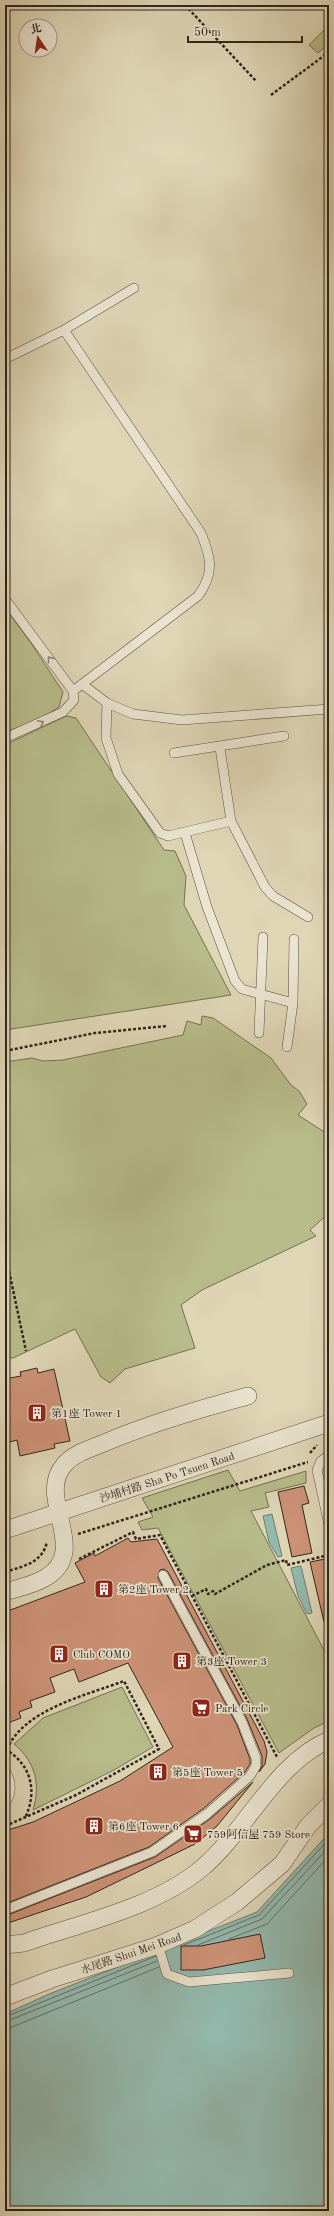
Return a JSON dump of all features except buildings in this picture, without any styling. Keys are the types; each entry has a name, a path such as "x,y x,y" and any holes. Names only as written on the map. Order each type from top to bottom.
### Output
{"street":[{"path":"5,1592 46,1578 56,1569 63,1557 64,1538 51,1515 56,1479 64,1465 76,1455 139,1429 189,1412 248,1396"},
{"name":"沙埔村路 Sha Po Tsuen Road","path":"5,1530 329,1423"},
{"path":"5,1945 24,1943 139,1904 181,1883 218,1854 296,1762 329,1740"},
{"name":"水尾路 Shui Mei Road","path":"5,1997 52,1979 158,1945 195,1930 237,1902 282,1864 308,1826 329,1805"}],"lane":[{"path":"5,359 64,330 134,288"},
{"path":"64,330 201,533 210,556 207,584 198,596 73,691"},
{"path":"5,599 73,691 74,700 63,712 5,738"},
{"path":"82,684 107,703 133,714 182,720 329,709"},
{"path":"107,703 106,738 118,774 160,833 168,836 231,821"},
{"path":"174,753 220,748 284,736"},
{"path":"220,748 231,821 264,887 273,896 308,917"},
{"path":"185,833 207,907 235,981 242,989 292,1003"},
{"path":"259,1033 259,993 263,937"},
{"path":"287,1047 292,1003 294,939"},
{"path":"329,1455 321,1462 318,1470 329,1526"},
{"path":"5,1910 152,1852 207,1814 250,1776 256,1766 256,1758 242,1722 163,1575"},
{"path":"5,1772 10,1782 10,1791 5,1804"},
{"path":"158,1945 167,1974 189,1982 289,1973"}],"path":[{"path":"184,5 256,81"},
{"path":"271,95 329,52"},
{"path":"5,1051 95,1033 167,1026"},
{"path":"5,1252 26,1351"},
{"path":"47,1543 307,1462 312,1450 323,1441"},
{"path":"5,1572 36,1561 41,1556 47,1543 51,1515"},
{"path":"77,1559 133,1532 136,1539 160,1534 279,1761"},
{"path":"192,1596 206,1589 208,1594 213,1591 215,1594 267,1565 286,1560 287,1565 329,1555"},
{"path":"5,1826 24,1819 76,1795 159,1748 124,1681 40,1714 11,1740 6,1749 20,1760 30,1778 32,1799 24,1819"}],"green space":[{"path":"329,25 329,43 318,53 309,45"},
{"path":"5,608 31,643 63,692 59,707 37,721 5,732"},
{"path":"66,716 76,718 164,850 175,851 186,876 184,905 231,995 5,1030 5,745"},
{"path":"202,1016 213,1018 271,1058 291,1085 299,1091 307,1104 298,1115 329,1135 329,1213 310,1230 316,1236 202,1290 181,1305 195,1348 125,1369 110,1383 101,1377 75,1329 13,1358 5,1358 5,1062 32,1058 43,1061 63,1060 183,1035 187,1021 201,1025"},
{"path":"228,1470 240,1491 306,1471 306,1483 265,1493 269,1507 251,1511 325,1652 329,1651 329,1721 314,1728 279,1753 158,1528 142,1530 138,1522 153,1517 142,1498"},
{"path":"122,1687 153,1747 114,1770 33,1810 36,1791 34,1774 27,1758 14,1744 43,1718"}],"water":[{"path":"272,1514 282,1556 278,1557 269,1542 263,1516"},
{"path":"301,1566 312,1613 307,1614 298,1596 291,1568"},
{"path":"329,1833 329,2211 5,2211 5,2014 49,1994 257,1912"}],"place":[{"name":"第1座 Tower 1","path":"37,1413"},
{"name":"第2座 Tower 2","path":"104,1589"},
{"name":"Club COMO","path":"59,1654"},
{"name":"第3座 Tower 3","path":"182,1661"},
{"name":"Park Circle","path":"201,1708"},
{"name":"第5座 Tower 5","path":"158,1772"},
{"name":"第6座 Tower 6","path":"94,1826"},
{"name":"759阿信屋 759 Store","path":"193,1834"}]}
